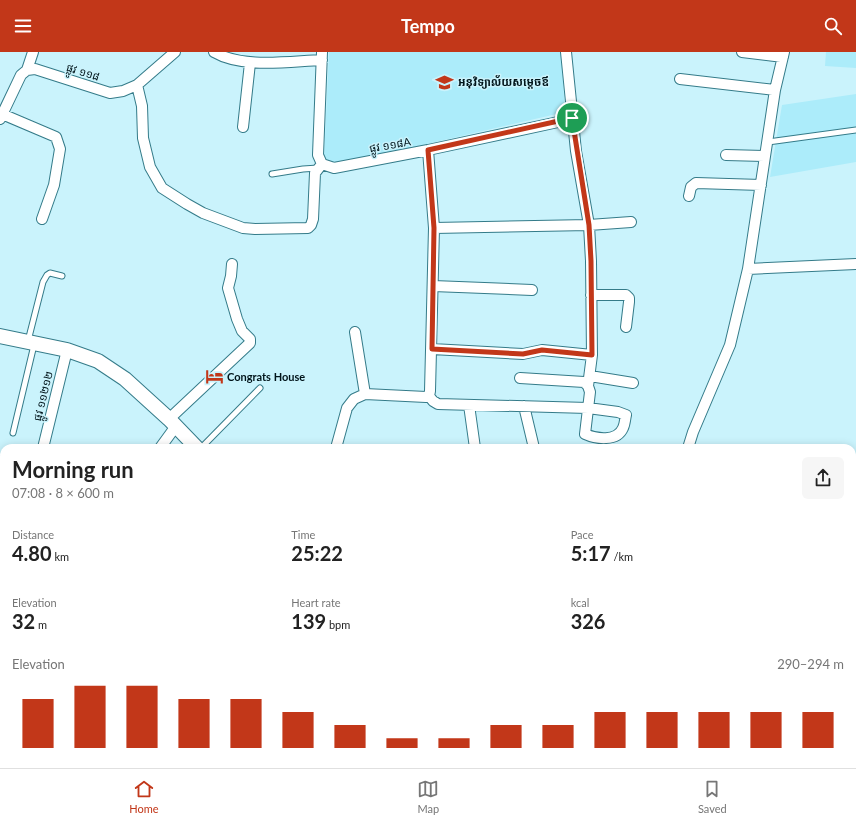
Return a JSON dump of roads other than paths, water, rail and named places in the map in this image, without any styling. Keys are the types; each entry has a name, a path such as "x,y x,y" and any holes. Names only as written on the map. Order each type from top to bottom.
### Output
{"main road":[{"path":"0,336 67,350 98,361 125,379 173,423 193,444"}],"street":[{"path":"33,52 27,70 21,75 1,116 56,137 59,143 60,149 54,185 42,218"},
{"name":"ផ្លូវ ១១៨","path":"27,70 35,70 110,93 123,92 137,85 174,52"},
{"path":"137,85 142,106 143,138 150,167 162,188 203,213 243,228 308,228 313,219 315,173 320,166 318,155 322,56 250,63 221,56 214,52"},
{"path":"428,150 434,228 432,349 429,396 438,404 588,408 592,355 592,295 589,225 572,118 566,52"},
{"path":"689,444 730,345 748,269 776,90 783,55 742,52"},
{"path":"243,127 250,63"},
{"path":"680,79 713,81 776,90"},
{"name":"ផ្លូវ ១១៨A","path":"320,166 334,168 428,150 572,118"},
{"path":"726,155 766,156"},
{"path":"689,196 691,187 696,183 761,184"},
{"path":"434,228 589,225 631,222"},
{"path":"162,444 173,423 250,344 250,339 242,330 237,319 228,288 232,264"},
{"path":"748,269 856,264"},
{"path":"433,286 532,290"},
{"path":"592,295 626,295 629,298 626,327"},
{"path":"355,332 365,394"},
{"path":"432,349 523,354 542,350 592,355"},
{"name":"ផ្លូវ ១១២១២","path":"44,444 67,350"},
{"path":"520,378 633,383"},
{"path":"337,444 347,408 354,399 365,394 429,396"},
{"path":"469,405 474,444"},
{"path":"524,406 533,444"}],"lane":[{"path":"768,142 856,130"},
{"path":"272,174 320,166"},
{"path":"13,433 43,282 46,275 50,273 62,276"},
{"path":"205,444 260,388"}],"place":[{"name":"អនុវិទ្យាល័យសម្តេចឪ","path":"445,82"},
{"name":"Congrats House","path":"214,377"}]}
